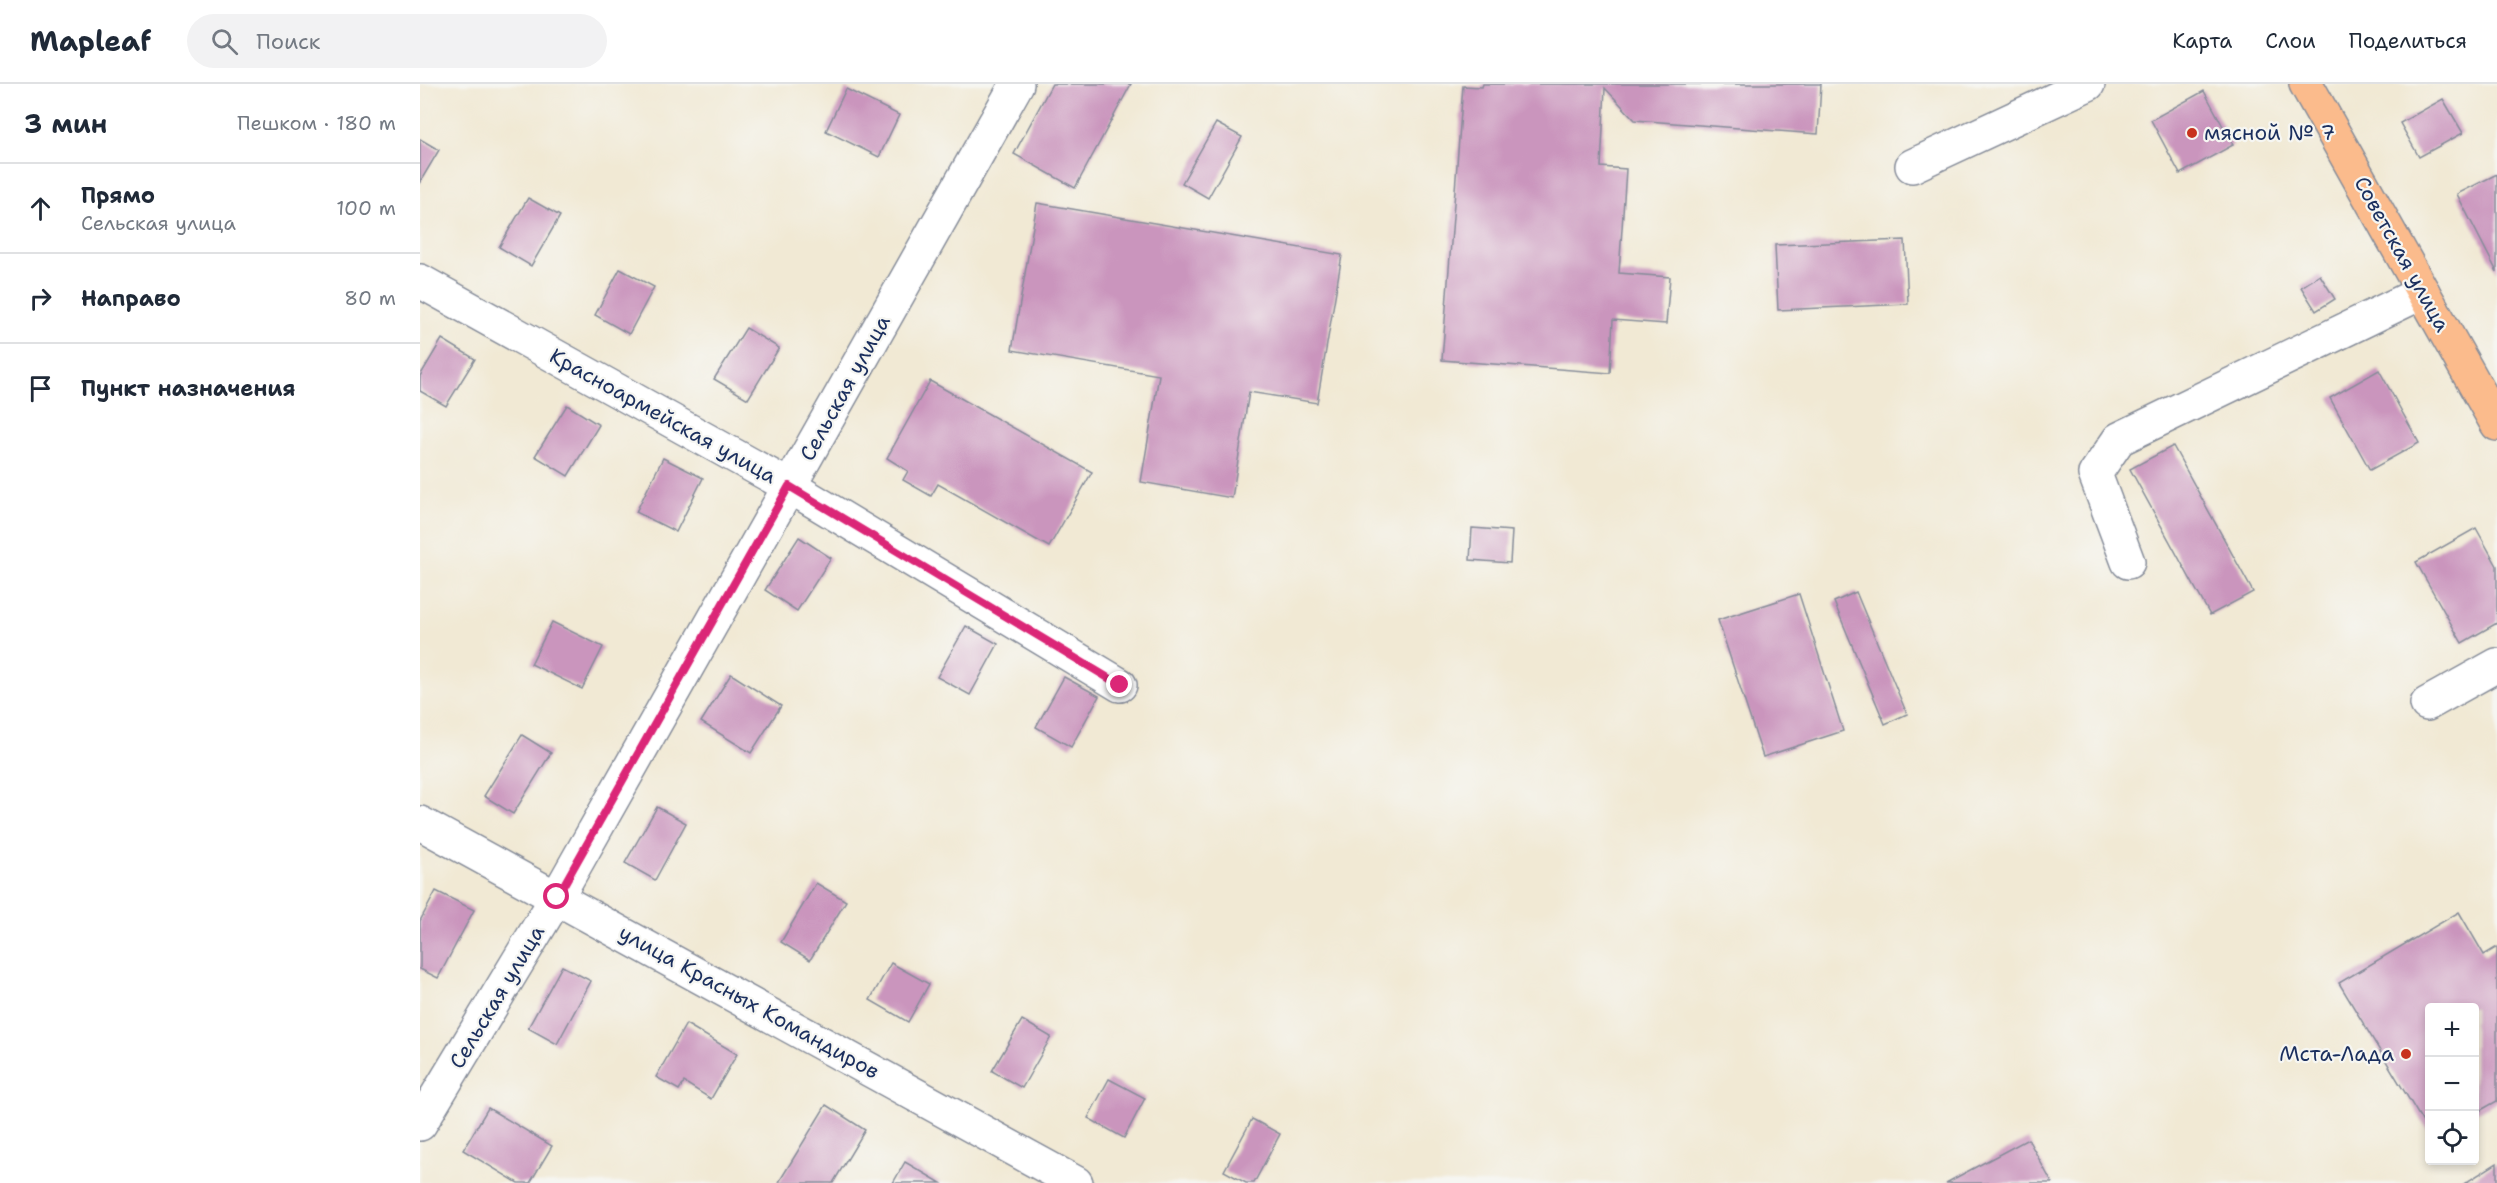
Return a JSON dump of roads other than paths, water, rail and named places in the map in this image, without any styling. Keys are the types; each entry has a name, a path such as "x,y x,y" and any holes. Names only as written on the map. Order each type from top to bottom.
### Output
{"main road":[{"name":"Советская улица","path":"2306,84 2497,424"}],"street":[{"name":"Сельская улица","path":"420,1124 557,897 1017,84"},
{"path":"1912,166 2088,84"},
{"name":"Красноармейская улица","path":"420,281 789,486 1120,685"},
{"path":"2128,562 2096,474 2120,439 2423,292"},
{"path":"2427,704 2497,665"},
{"name":"улица Красных Командиров","path":"420,823 1076,1183"}],"place":[{"name":"мясной № 7","path":"2192,133"},
{"name":"Мста-Лада","path":"2406,1054"}]}
